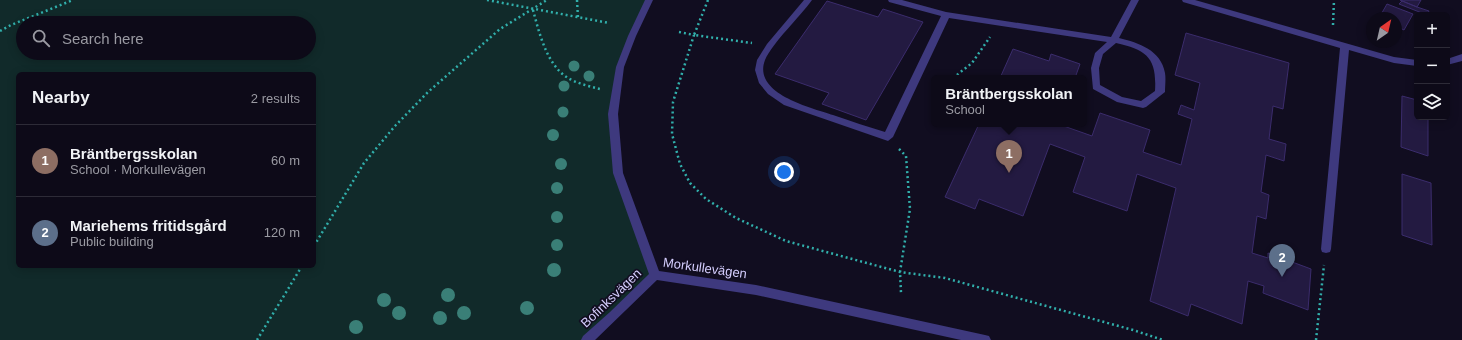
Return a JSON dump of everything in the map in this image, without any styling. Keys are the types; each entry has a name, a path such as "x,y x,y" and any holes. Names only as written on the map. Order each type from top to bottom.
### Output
{"street":[{"name":"Morkullevägen","path":"649,0 632,36 620,67 613,114 618,173 655,275 756,290 985,340"},
{"path":"808,0 770,46 761,60 759,70 762,81 772,92 787,103 888,137 946,15"},
{"path":"892,0 946,15 1114,40 1134,44 1151,54 1160,70 1160,92 1143,105 1120,100 1096,87 1095,68 1099,53 1114,40 1135,0"},
{"path":"1186,0 1394,60 1414,63"},
{"path":"1326,249 1344,46"},
{"path":"1450,62 1462,57"},
{"name":"Bofinksvägen","path":"587,340 614,316 655,275"}],"path":[{"path":"33,16 73,0"},
{"path":"487,0 533,10 609,23"},
{"path":"316,243 364,163 395,126 428,92 500,29 547,0"},
{"path":"577,0 578,18"},
{"path":"708,0 694,35 673,102 672,134 680,164 690,183 706,199 736,218 786,241 900,272 946,278 1133,330 1163,340"},
{"path":"533,10 541,36 561,73 588,87 616,93"},
{"path":"0,31 16,23"},
{"path":"957,75 972,63 998,23"},
{"path":"679,32 770,46"},
{"path":"888,137 906,156 910,209 900,272 901,293"},
{"path":"1316,340 1326,249"},
{"path":"257,340 301,268"}],"green space":[{"path":"0,0 649,0 621,67 613,114 618,173 655,275 587,340 0,340"}],"building":[{"path":"1400,0 1421,0 1417,7"},
{"path":"827,1 878,17 883,9 923,22 866,120 822,104 829,93 775,74"},
{"path":"1402,1 1429,11 1419,12 1399,4"},
{"path":"1387,4 1413,14 1404,30 1402,29 1402,12 1382,12"},
{"path":"1186,33 1289,63 1283,109 1273,106 1269,139 1286,144 1284,161 1266,155 1261,192 1269,195 1266,219 1257,216 1252,253 1268,258 1268,253 1311,269 1308,310 1263,293 1264,286 1248,281 1242,324 1191,304 1188,316 1150,301 1176,188 1137,174 1127,211 1073,192 1085,157 1050,144 1023,216 979,199 975,209 945,197 978,127 1066,127 1092,136 1100,113 1150,130 1143,152 1181,165 1192,119 1178,114 1181,105 1194,110 1200,83 1175,75"},
{"path":"1013,49 1049,61 1051,54 1080,64 1076,75 1001,75"},
{"path":"1402,96 1414,99 1414,120 1428,120 1428,156 1401,147"},
{"path":"1402,174 1431,183 1432,245 1402,235"}],"place":[{"name":"Bräntbergsskolan","path":"1009,173"},
{"name":"Mariehems fritidsgård","path":"1282,277"}]}
